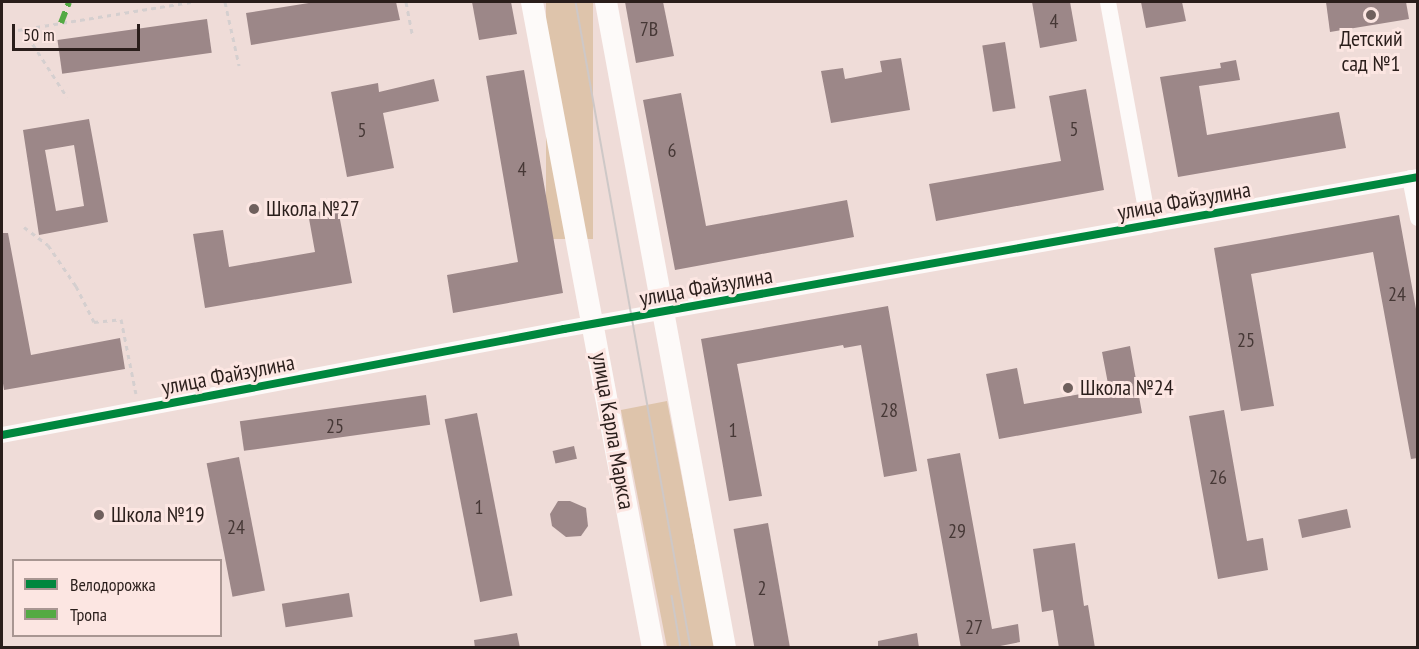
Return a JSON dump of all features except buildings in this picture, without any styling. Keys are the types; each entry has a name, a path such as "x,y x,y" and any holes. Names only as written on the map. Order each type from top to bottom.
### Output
{"main road":[{"name":"улица Карла Маркса","path":"532,2 653,648"},
{"path":"606,2 725,648"}],"street":[{"path":"1108,2 1149,225"},
{"name":"улица Файзулина","path":"2,435 594,325 1414,178"},
{"path":"1414,178 1418,218"}],"path":[{"path":"18,30 191,2"},
{"path":"225,2 239,65"},
{"path":"406,2 412,33"},
{"path":"23,29 67,97"},
{"path":"24,227 48,245 76,286 94,322 121,320 137,399"}],"shaded area":[{"path":"546,2 593,2 593,239 546,239"},
{"path":"667,401 715,646 667,648 621,410"}],"tram line":[{"path":"576,2 691,648"},
{"path":"672,596 681,648"}],"marked path":[{"path":"61,23 69,2"}],"cycle path":[{"path":"2,435 564,329 1418,177"}],"place":[{"name":"Детский сад №1","path":"1371,15"},
{"name":"Школа №27","path":"254,209"},
{"name":"Школа №24","path":"1068,388"},
{"name":"Школа №19","path":"99,515"}]}
